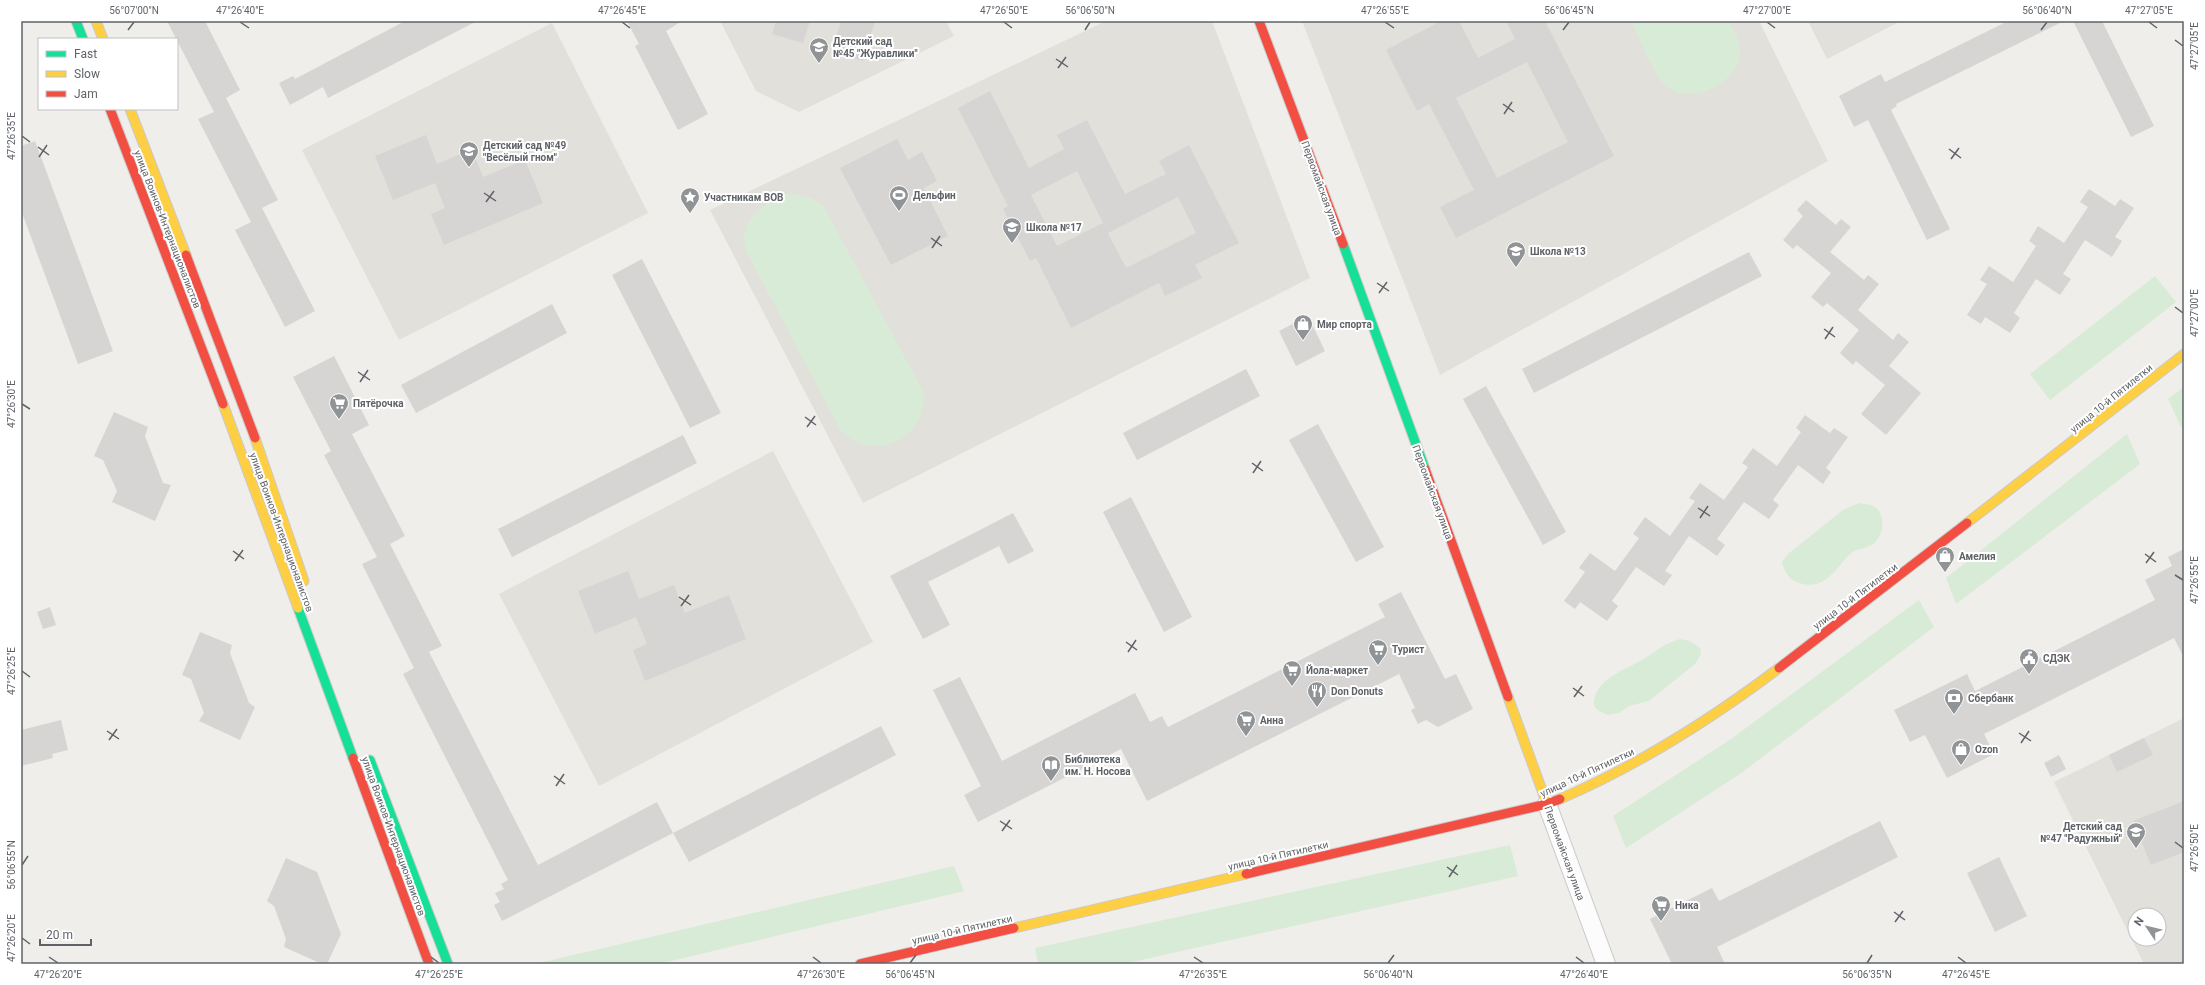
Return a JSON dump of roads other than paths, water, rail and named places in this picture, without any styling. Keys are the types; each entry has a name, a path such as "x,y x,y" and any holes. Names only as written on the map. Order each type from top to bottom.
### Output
{"main road":[{"path":"76,21 83,38"},
{"path":"96,21 103,38"},
{"name":"Первомайская улица","path":"1259,21 1340,235 1547,804"},
{"name":"улица Воинов-Интернационалистов","path":"110,110 205,356 429,964"},
{"name":"улица Воинов-Интернационалистов","path":"130,110 236,387 307,588"},
{"path":"205,356 221,350"},
{"name":"улица 10-й Пятилетки","path":"860,964 1547,804 1622,770 1685,733 1741,696 2024,481 2184,354"},
{"path":"219,394 236,387"},
{"name":"улица Воинов-Интернационалистов","path":"368,754 448,964"}],"street":[{"name":"Первомайская улица","path":"1547,804 1606,964"}],"place":[{"name":"Детский сад №45 \"Журавлики\"","path":"819,64"},
{"name":"Детский сад №49 \"Весёлый гном\"","path":"469,168"},
{"name":"Дельфин","path":"899,212"},
{"name":"Участникам ВОВ","path":"690,214"},
{"name":"Школа №17","path":"1012,244"},
{"name":"Школа №13","path":"1516,268"},
{"name":"Мир спорта","path":"1303,341"},
{"name":"Пятёрочка","path":"339,420"},
{"name":"Амелия","path":"1945,573"},
{"name":"Турист","path":"1378,666"},
{"name":"СДЭК","path":"2029,675"},
{"name":"Йола-маркет","path":"1292,687"},
{"name":"Don Donuts","path":"1317,708"},
{"name":"Сбербанк","path":"1954,715"},
{"name":"Анна","path":"1246,737"},
{"name":"Ozon","path":"1961,766"},
{"name":"Библиотека им. Н. Носова","path":"1051,782"},
{"name":"Детский сад №47 \"Радужный\"","path":"2136,849"},
{"name":"Ника","path":"1661,922"}]}
